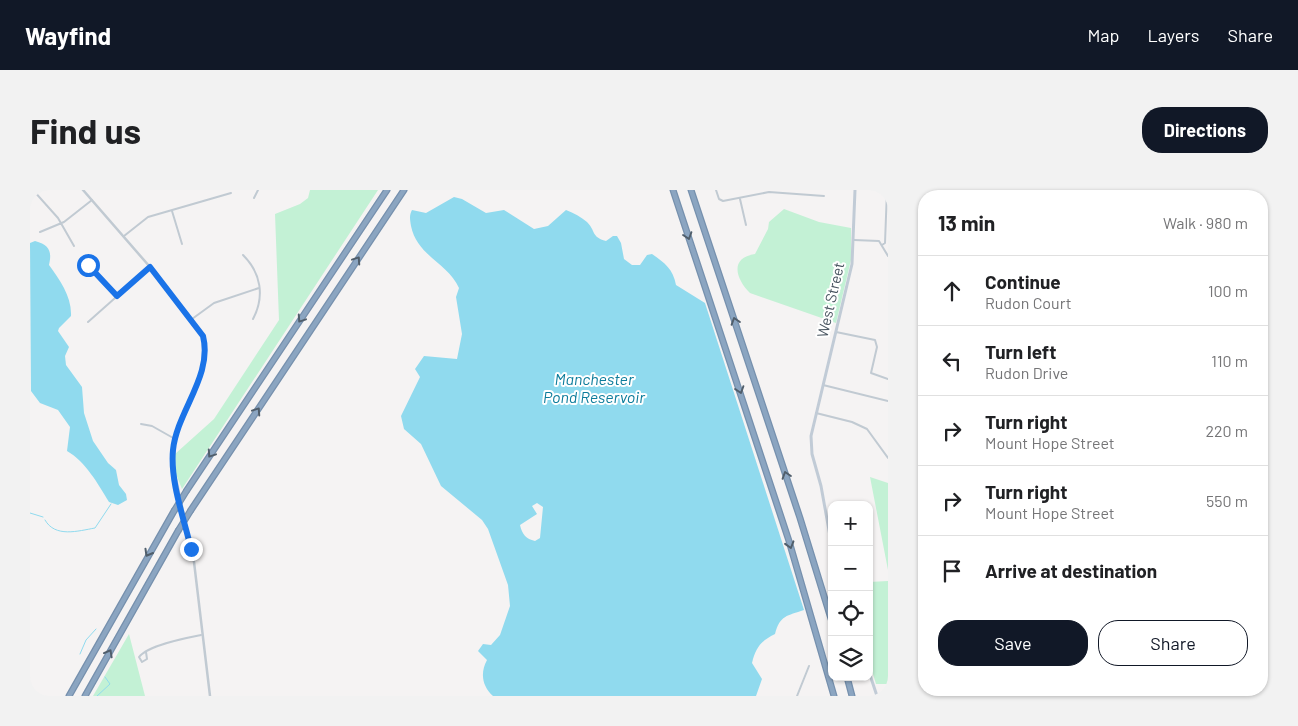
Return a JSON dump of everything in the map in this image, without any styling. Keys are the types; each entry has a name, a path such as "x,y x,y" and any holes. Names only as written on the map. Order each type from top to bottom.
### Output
{"highway":[{"path":"69,696 187,490 387,190"},
{"path":"85,696 178,531 404,190"},
{"path":"673,190 789,541 834,696"},
{"path":"691,190 803,527 828,609"},
{"path":"848,681 852,696"}],"main road":[{"name":"West Street","path":"832,546 821,486 811,446 816,414 852,264 855,190"},
{"path":"872,681 877,696"}],"street":[{"path":"33,190 62,223 74,246"},
{"path":"83,190 150,267 192,319 203,336 206,349 204,362 175,439 173,465 194,562 201,636 210,696"},
{"path":"254,198 258,190"},
{"path":"716,190 719,199 723,201 740,199 771,191 824,196"},
{"path":"807,190 807,195"},
{"path":"882,245 885,243 887,190"},
{"path":"124,236 148,217 231,193"},
{"path":"740,199 746,225"},
{"path":"40,232 62,223 92,200"},
{"path":"172,210 182,244"},
{"path":"853,240 879,241 888,256"},
{"path":"243,255 255,268 259,288 259,303 253,319"},
{"path":"88,265 117,296"},
{"path":"88,322 150,267"},
{"path":"192,319 214,303 259,288"},
{"path":"836,332 875,340 877,347 871,373 888,379"},
{"path":"823,385 888,401"},
{"path":"816,414 852,422 867,429 888,458"},
{"path":"141,424 152,426 175,439"},
{"path":"146,652 173,641 201,636"},
{"path":"797,696 810,666"}],"green space":[{"path":"310,190 378,190 182,489 176,474 175,454 214,419 279,320 275,214 300,204 308,198"},
{"path":"784,209 819,222 851,228 851,260 836,323 750,293 741,282 738,264 747,256 755,254 768,229 769,222"},
{"path":"870,477 888,483 888,570"},
{"path":"888,581 888,684 876,684 873,674 873,582"},
{"path":"129,634 145,696 93,696"}],"water":[{"name":"Manchester Pond Reservoir","path":"454,197 462,199 486,213 504,210 534,229 548,226 566,210 587,222 598,238 606,241 613,236 617,236 621,243 624,259 632,265 640,265 647,255 652,254 661,260 673,275 676,285 705,303 804,610 785,617 779,623 775,634 766,639 757,649 752,663 762,679 756,696 493,696 486,688 483,670 487,660 478,651 483,644 491,645 500,635 510,606 508,585 488,529 482,520 441,486 421,444 404,429 401,416 420,377 415,369 424,356 457,359 462,334 456,297 459,288 448,272 419,245 411,226 410,216 412,210 426,213","holes":["537,503 543,507 540,538 535,541 525,536 520,525 537,514 532,506"]},
{"path":"35,241 44,245 49,250 49,265 61,283 70,302 71,316 58,331 69,347 65,356 66,365 82,387 84,413 93,441 108,463 116,470 119,485 126,494 127,500 118,505 109,502 86,467 67,451 70,427 58,410 40,403 31,391 30,243"}],"waterway":[{"path":"45,520 49,526 67,532 95,528 111,504"},
{"path":"30,513 43,517"},
{"path":"80,654 86,640 96,629"},
{"path":"97,696 110,684 105,677"}],"route":[{"path":"88,265 117,296 150,267 194,321 203,336 206,349 204,362 178,426 173,451 175,480 191,549"}]}
